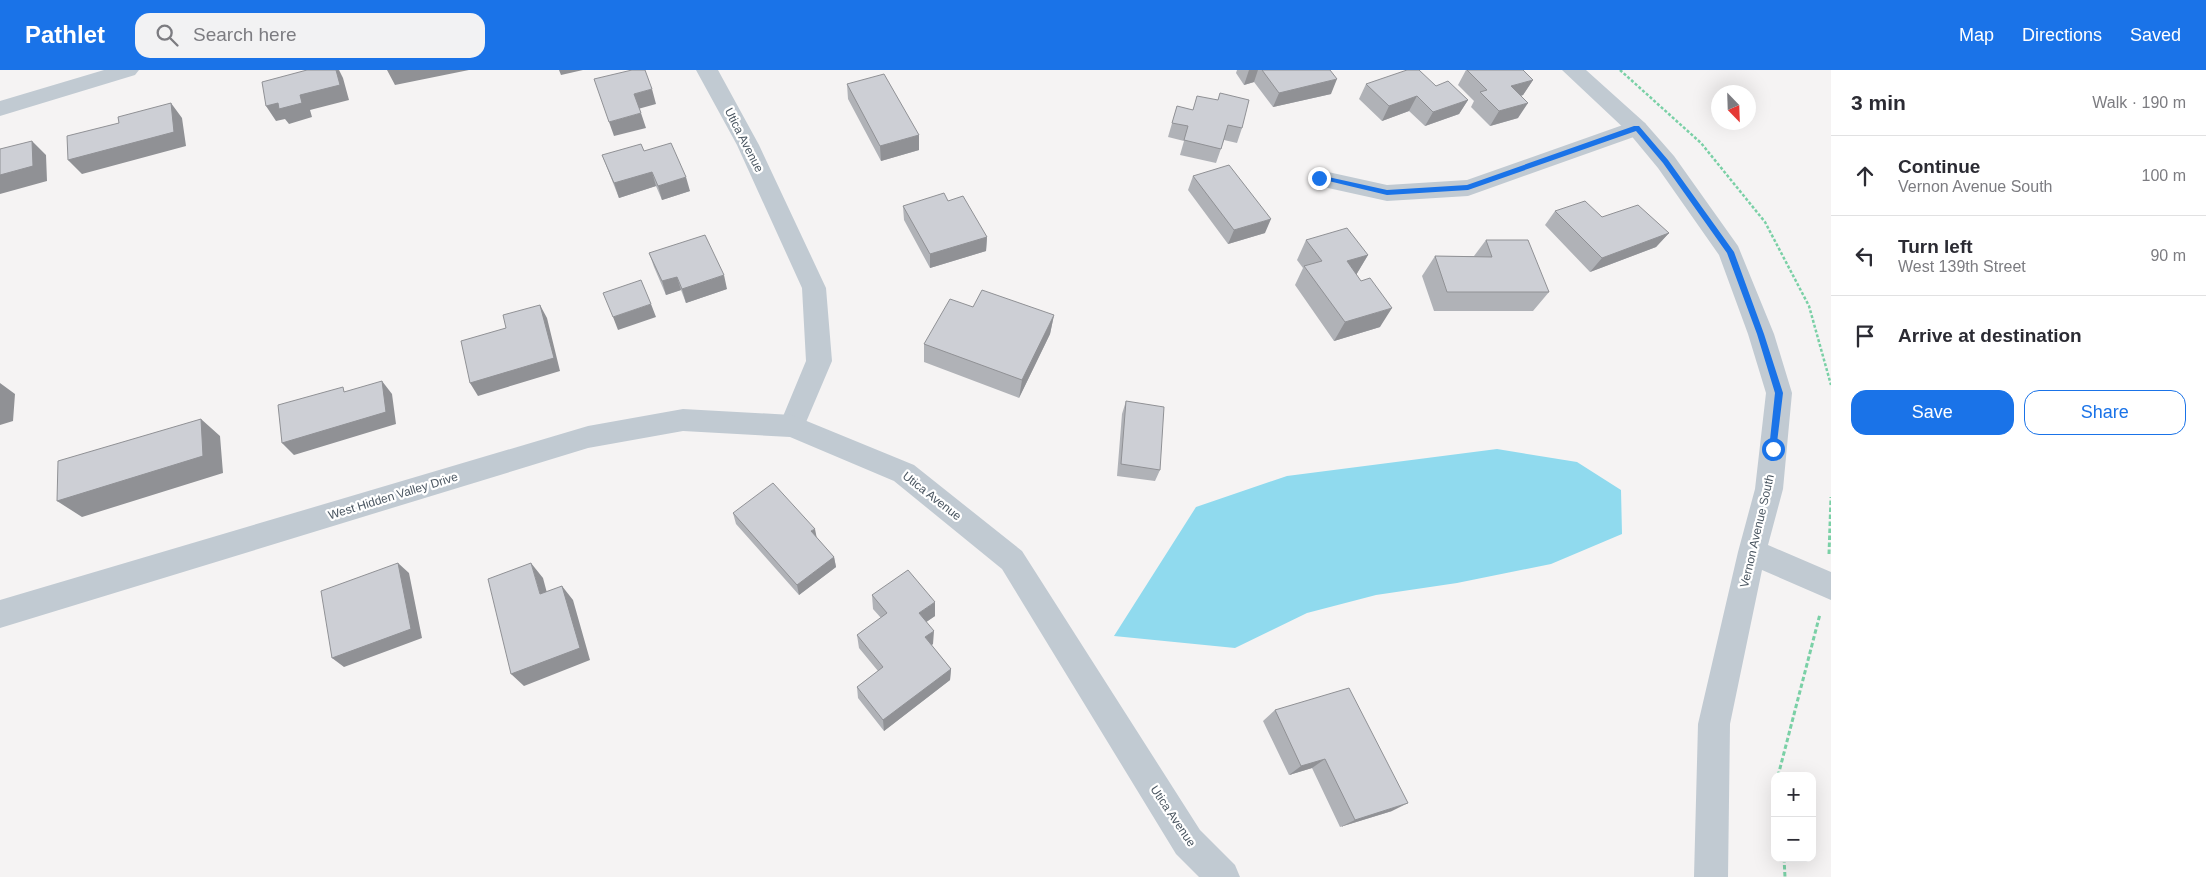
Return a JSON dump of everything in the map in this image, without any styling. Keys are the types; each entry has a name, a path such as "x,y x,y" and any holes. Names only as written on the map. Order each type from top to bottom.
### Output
{"street":[{"path":"0,109 128,70"},
{"name":"Utica Avenue","path":"707,70 748,145 814,288 819,361 792,426 904,473 1012,560 1188,842 1223,877"},
{"name":"Vernon Avenue South","path":"1573,70 1637,128 1666,162 1730,252 1761,334 1779,393 1769,489 1752,552 1714,724 1711,877"},
{"path":"1319,178 1387,193 1468,188 1637,128"},
{"name":"West Hidden Valley Drive","path":"0,614 588,437 682,420 792,426"},
{"path":"1752,552 1830,585"}],"path":[{"path":"1620,70 1701,143 1764,222 1809,306 1831,385"},
{"path":"1779,772 1830,585 1831,497"},
{"path":"1784,862 1785,877"}],"water":[{"path":"1497,449 1577,462 1621,490 1622,534 1551,564 1457,583 1376,595 1307,613 1235,648 1114,636 1196,507 1287,476"}],"building":[{"path":"307,70 336,70 340,85 300,95 302,103 279,109 278,103 266,106 262,82"},
{"path":"632,70 645,70 652,89 634,94 641,113 609,122 594,79"},
{"path":"1262,70 1330,70 1337,79 1279,93"},
{"path":"1407,70 1419,70 1436,86 1448,81 1468,100 1433,112 1417,96 1389,106 1366,84"},
{"path":"1467,70 1523,70 1533,80 1511,86 1528,103 1499,111 1480,92 1487,90"},
{"path":"884,74 919,135 880,146 847,84"},
{"path":"1220,93 1249,100 1242,128 1228,125 1221,149 1184,140 1188,126 1172,123 1177,106 1193,110 1197,96 1218,100"},
{"path":"171,103 174,132 68,160 67,136 119,123 118,117"},
{"path":"32,141 33,166 0,175 0,149"},
{"path":"671,143 686,177 658,186 652,172 614,183 602,155 641,144 644,151"},
{"path":"1229,165 1271,219 1234,230 1193,176"},
{"path":"944,193 948,201 963,196 987,237 930,254 903,206"},
{"path":"1585,201 1602,217 1638,205 1669,233 1602,258 1555,211"},
{"path":"1347,228 1368,255 1347,261 1361,281 1370,278 1392,308 1345,322 1304,266 1322,261 1306,240"},
{"path":"705,235 724,275 682,289 677,277 662,281 649,253"},
{"path":"1486,240 1528,240 1549,292 1447,292 1435,256 1492,257"},
{"path":"641,280 651,304 613,317 603,293"},
{"path":"982,290 1054,315 1022,380 924,344 950,299 973,307"},
{"path":"540,305 554,358 470,383 461,341 506,328 503,315"},
{"path":"382,381 386,412 282,443 278,405 343,387 344,392"},
{"path":"1126,401 1164,407 1160,470 1121,464"},
{"path":"201,419 203,456 57,501 58,461"},
{"path":"773,483 815,529 811,531 834,557 797,585 733,513"},
{"path":"398,563 411,629 332,658 321,591"},
{"path":"531,563 540,594 562,586 580,648 511,674 488,579"},
{"path":"908,570 935,602 919,613 934,631 925,637 951,669 883,720 857,687 883,667 857,635 887,613 872,595"},
{"path":"1349,688 1408,803 1355,820 1325,759 1301,766 1275,710"}],"route":[{"path":"1319,178 1387,193 1468,188 1637,128 1666,162 1730,252 1761,334 1779,393 1773,449"}]}
